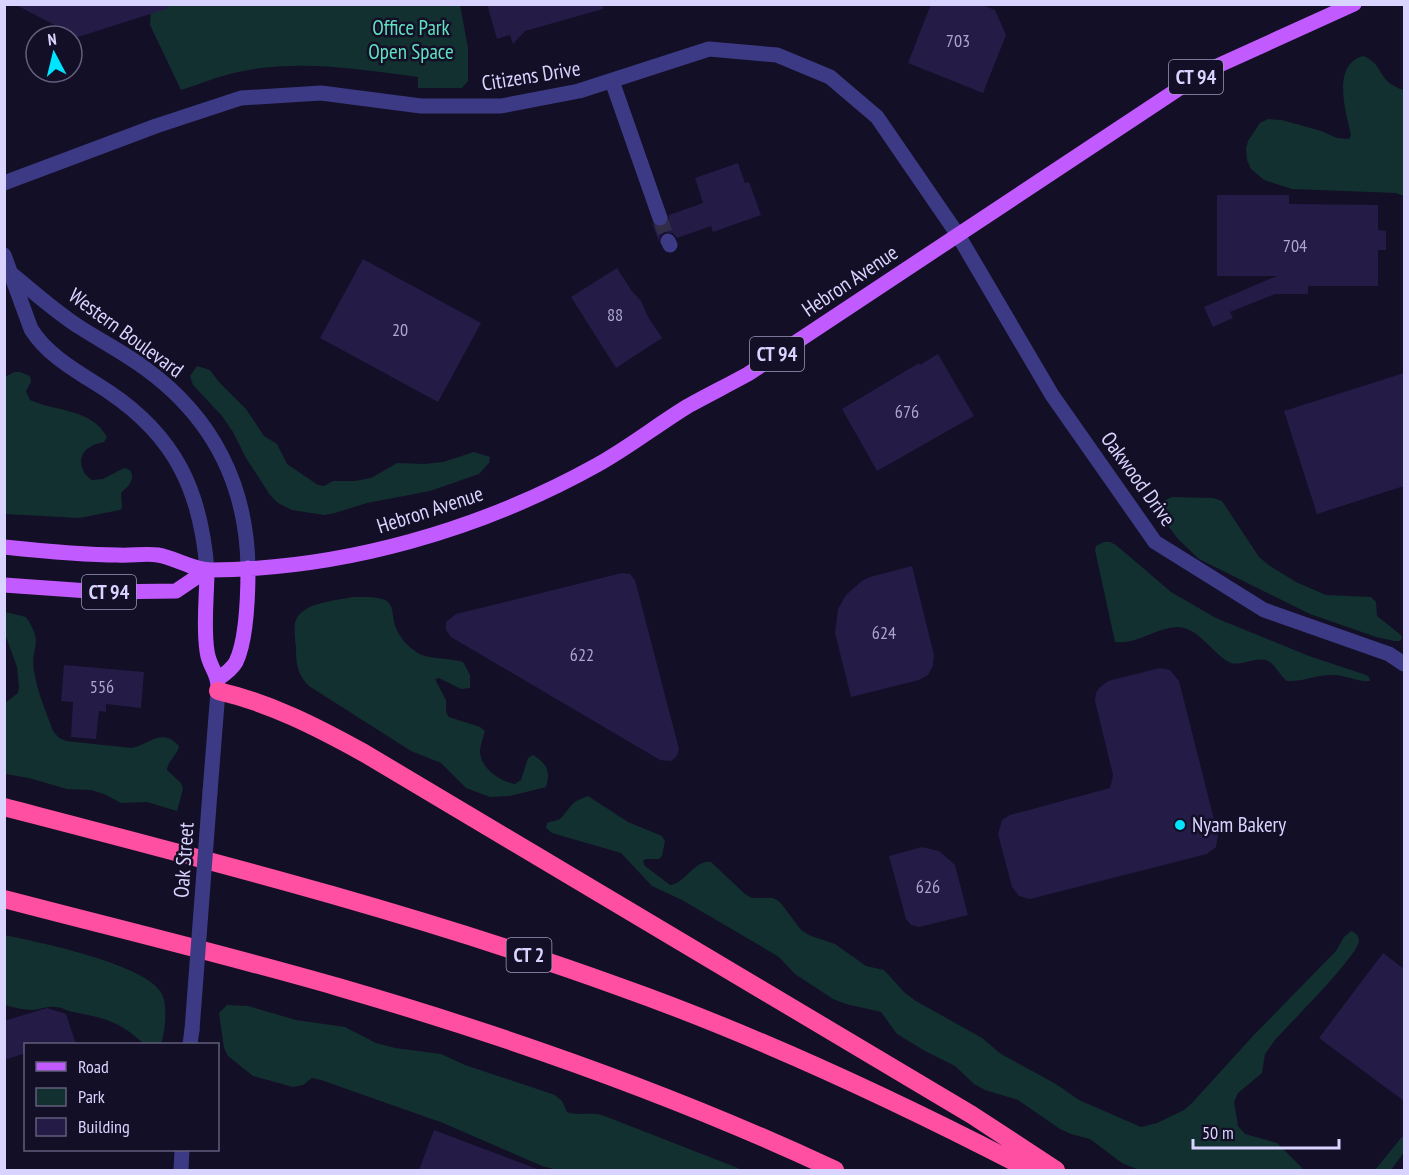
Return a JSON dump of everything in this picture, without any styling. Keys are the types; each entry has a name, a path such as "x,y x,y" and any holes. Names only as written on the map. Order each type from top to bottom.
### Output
{"highway":[{"path":"218,685 283,712 364,753 972,1115 1056,1170"},
{"name":"CT 2","path":"4,807 302,886 465,934 595,978 664,1003 786,1053 1030,1170"},
{"path":"4,899 335,986 455,1023 643,1089 835,1170"}],"main road":[{"name":"Hebron Avenue","path":"4,547 99,555 158,555 207,570 248,568 321,561 393,546 486,515 565,482 607,459 687,407 748,374 1204,72 1354,4"},
{"path":"218,685 231,669 239,653 247,604 248,568"},
{"name":"CT 94","path":"4,585 103,592 176,591 207,570"},
{"name":"Oak Street","path":"207,570 206,647 218,685"}],"street":[{"name":"Citizens Drive","path":"4,183 156,126 241,98 321,93 421,106 501,106 579,91 709,50 777,55 830,77 877,117 958,235"},
{"path":"612,81 660,219"},
{"name":"Oakwood Drive","path":"958,235 1052,395 1155,542 1263,610 1389,654 1404,664"},
{"name":"Western Boulevard","path":"4,255 36,338 78,373 130,408 162,440 178,462 190,485 199,514 207,570"},
{"name":"Western Boulevard","path":"13,275 80,328 147,370 167,387 194,416 219,450 234,481 245,521 248,568"},
{"name":"Oak Street","path":"191,1037 218,685"},
{"path":"181,1170 182,1151"}],"green space":[{"name":"Office Park Open Space","path":"151,5 460,5 468,48 468,81 462,88 418,88 418,77 328,67 283,66 238,72 181,90 150,25"},
{"path":"1363,56 1370,59 1395,87 1404,90 1404,196 1396,193 1292,189 1264,180 1251,169 1247,160 1248,141 1260,123 1268,119 1282,120 1337,138 1349,139 1351,135 1344,102 1344,79 1353,61"},
{"path":"197,366 210,370 246,409 264,436 277,444 287,464 318,485 324,486 333,481 371,478 397,463 443,462 474,452 490,457 489,463 479,474 430,491 367,503 324,515 292,510 278,503 270,495 222,416 193,385 190,376"},
{"path":"14,372 30,376 31,382 26,391 30,400 82,416 92,421 107,437 104,442 86,450 81,464 82,469 92,480 103,479 124,468 130,470 132,480 121,493 122,508 120,510 79,518 5,514 5,377"},
{"path":"1172,497 1213,498 1222,501 1259,557 1270,566 1296,582 1326,595 1371,597 1376,602 1377,616 1402,638 1400,641 1394,641 1376,637 1310,614 1199,559 1178,539 1158,510 1159,503"},
{"path":"1104,542 1116,545 1171,592 1216,618 1309,656 1366,675 1370,681 1331,675 1287,681 1268,661 1258,660 1237,664 1227,661 1192,631 1185,628 1170,628 1131,641 1115,642 1095,550 1096,546"},
{"path":"352,597 377,598 388,602 398,633 418,653 463,662 470,675 470,688 461,689 439,678 435,679 446,700 446,712 449,717 480,727 485,731 480,750 481,756 487,768 497,777 515,784 521,780 528,758 533,755 547,768 546,787 510,796 490,797 466,788 441,763 411,751 309,686 302,677 297,663 295,623 298,616 319,604"},
{"path":"5,612 26,617 32,626 36,640 33,662 37,686 53,731 59,738 66,741 132,748 161,737 173,740 179,746 167,770 181,783 183,789 177,811 147,802 121,803 91,790 67,789 5,774 5,703 18,693 19,687 17,667 5,634"},
{"path":"588,796 628,822 662,836 665,841 662,856 659,859 643,861 645,866 670,885 681,880 700,864 711,862 745,894 752,898 773,898 780,902 801,930 835,944 866,966 884,970 905,993 916,1001 982,1038 1001,1054 1056,1084 1079,1100 1141,1127 1157,1123 1184,1110 1192,1103 1252,1037 1336,951 1344,937 1351,931 1356,934 1359,941 1347,961 1275,1040 1265,1054 1262,1073 1238,1093 1234,1102 1238,1126 1245,1134 1277,1143 1304,1170 1139,1170 1122,1163 1090,1139 1060,1129 1018,1100 985,1090 974,1084 955,1066 897,1034 881,1012 833,999 795,974 779,957 682,900 652,886 621,853 552,833 546,828 547,823 560,819 574,803"},
{"path":"4,935 90,956 136,973 152,983 162,994 165,1006 165,1026 161,1043 143,1043 119,1025 94,1016 60,1008 29,1010 5,1005"},
{"path":"227,1005 248,1006 296,1020 345,1027 376,1043 441,1054 465,1065 555,1095 562,1101 567,1112 602,1115 743,1170 557,1170 542,1166 443,1123 321,1080 312,1078 303,1085 293,1087 253,1076 228,1056 224,1048 219,1013"},
{"path":"1404,1136 1404,1152 1391,1170 1375,1170 1401,1138"}],"building":[{"path":"14,4 168,4 169,8 84,35 84,24 53,24"},
{"path":"487,4 603,4 603,9 525,31 513,44 510,35 497,39"},
{"path":"931,4 980,4 995,10 1006,35 983,93 908,63"},
{"path":"738,163 745,183 749,182 761,215 713,232 711,226 677,238 673,233 664,232 659,242 652,223 658,227 664,227 669,220 669,215 703,203 695,178"},
{"path":"1217,195 1289,195 1289,204 1378,205 1378,230 1386,231 1386,250 1378,250 1378,286 1308,286 1308,294 1275,294 1230,312 1233,318 1213,327 1204,307 1277,276 1217,276"},
{"path":"363,259 481,323 438,402 320,338"},
{"path":"617,268 641,301 648,317 662,338 616,368 571,297"},
{"path":"938,354 974,416 877,471 842,409"},
{"path":"1404,373 1404,486 1317,514 1284,411"},
{"path":"912,566 934,655 933,666 928,675 919,680 851,697 835,633 838,609 846,595 862,581"},
{"path":"622,573 630,574 635,580 679,749 677,756 671,761 660,760 451,637 446,630 446,622 456,614"},
{"path":"64,665 144,672 141,708 106,704 106,712 99,711 96,739 71,737 73,702 61,701"},
{"path":"1160,668 1170,670 1179,681 1218,835 1216,847 1207,854 1030,899 1019,896 1012,887 998,834 1002,820 1010,815 1110,788 1113,775 1095,701 1096,693 1108,681"},
{"path":"922,847 939,851 955,865 968,915 919,927 911,925 906,919 889,856"},
{"path":"1383,953 1404,969 1404,1101 1319,1038"},
{"path":"47,1008 66,1014 76,1043 24,1043 24,1054 4,1060 4,1021"},
{"path":"434,1130 537,1169 419,1170"}],"tunnel":[{"path":"660,218 668,241"}],"place":[{"name":"Nyam Bakery","path":"1180,825"}]}
